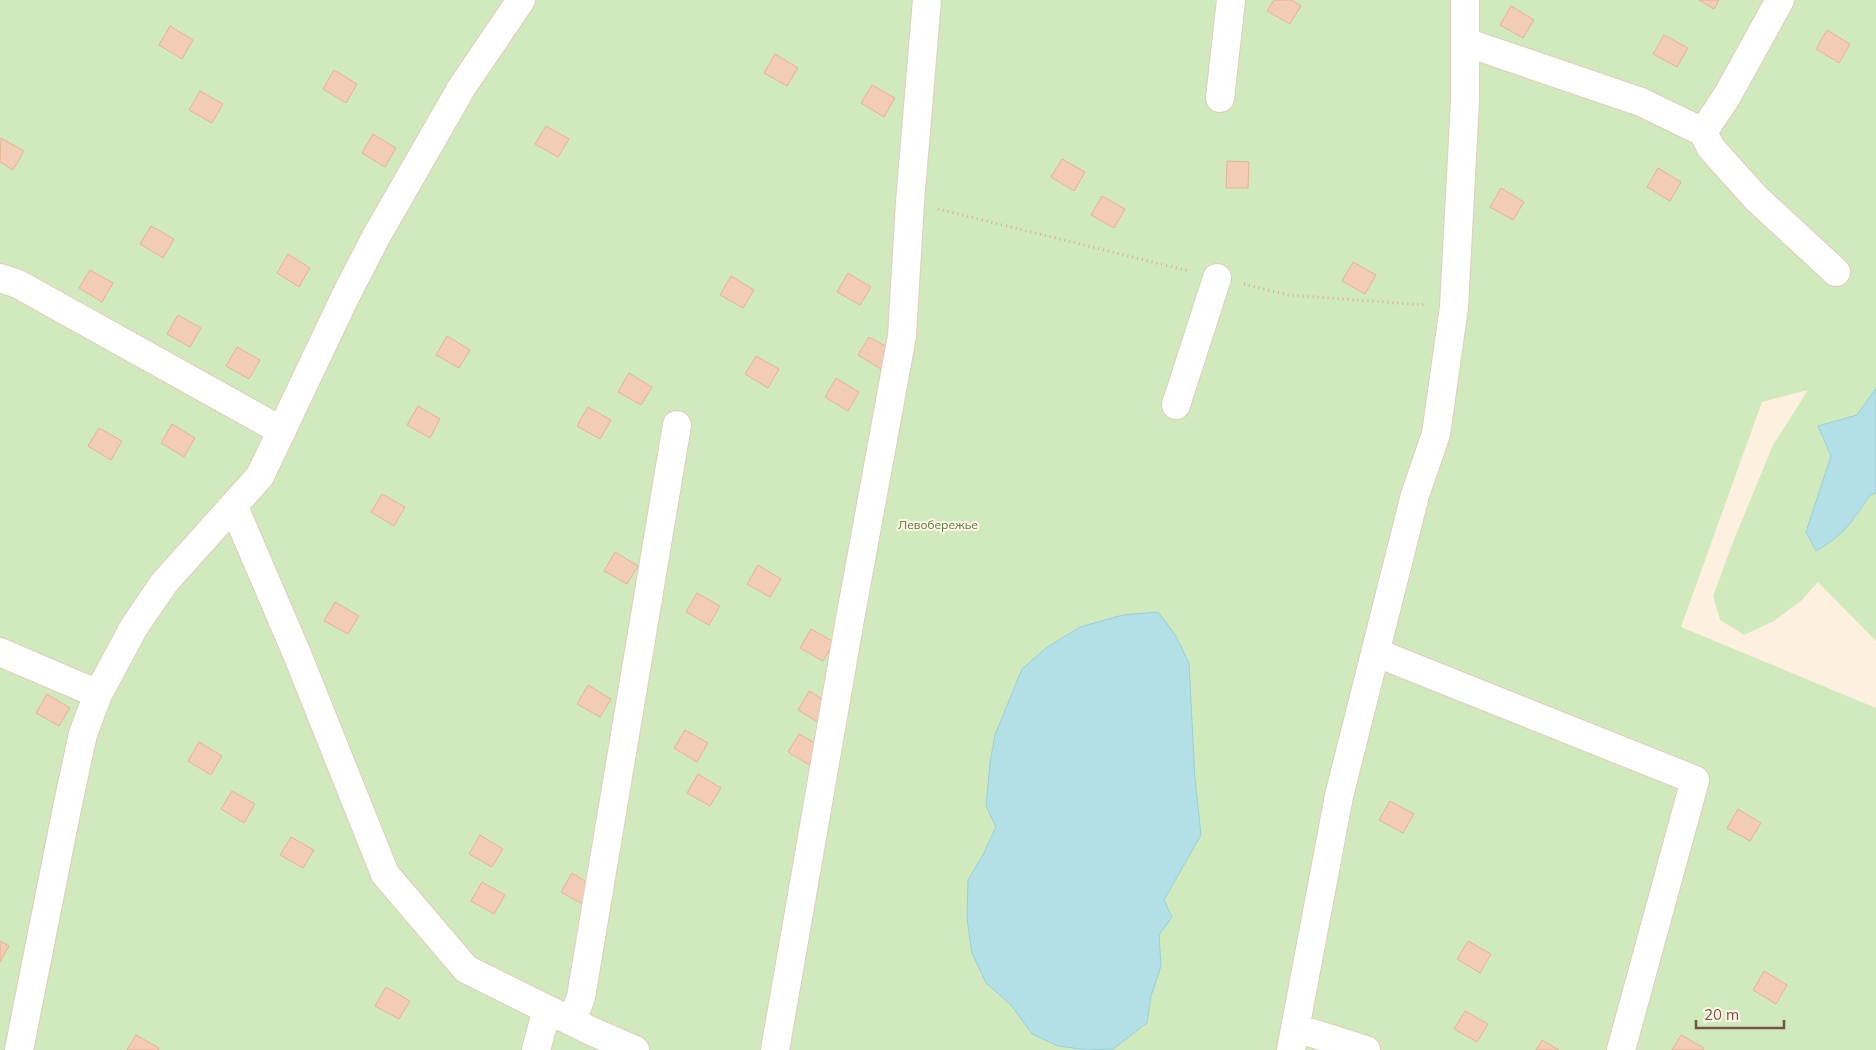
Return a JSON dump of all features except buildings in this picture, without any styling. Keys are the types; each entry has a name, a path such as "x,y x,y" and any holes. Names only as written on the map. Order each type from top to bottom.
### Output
{"street":[{"path":"19,1050 67,808 84,734 98,694 134,627 164,583 260,476 377,234 462,87 521,0"},
{"path":"775,1050 850,619 902,336 910,202 927,0"},
{"path":"1220,98 1231,0"},
{"path":"1366,1050 1293,1039 1339,796 1377,653 1415,495 1436,434 1454,307 1465,111 1465,0"},
{"path":"1703,132 1728,96 1780,0"},
{"path":"1465,42 1641,102 1703,132 1711,148 1756,198 1836,272"},
{"path":"0,278 18,284 282,431"},
{"path":"1176,405 1216,278"},
{"path":"572,1021 581,997 677,425"},
{"path":"234,507 297,654 385,874 466,969 635,1050"},
{"path":"0,652 98,694"},
{"path":"1377,653 1695,780 1621,1050"},
{"path":"536,1050 547,1009"}],"path":[{"path":"910,202 1288,295 1454,307"}],"green space":[{"name":"Левобережье","path":"0,0 1876,0 1876,388 1857,415 1818,426 1831,456 1806,532 1817,551 1855,518 1870,494 1876,493 1876,641 1818,582 1802,600 1774,621 1744,635 1720,620 1713,596 1773,445 1808,390 1762,402 1681,627 1876,708 1876,1050 0,1050"}],"water":[{"path":"1876,388 1876,493 1870,495 1853,520 1841,533 1816,551 1806,532 1831,456 1818,426 1857,415"},
{"path":"1158,612 1176,636 1189,663 1195,779 1201,835 1164,900 1172,917 1159,935 1161,966 1151,996 1147,1023 1113,1049 1088,1050 1058,1046 1032,1034 1011,1005 986,983 972,953 967,919 968,880 983,855 996,827 986,806 995,735 1022,669 1046,648 1080,627 1123,615"}]}
